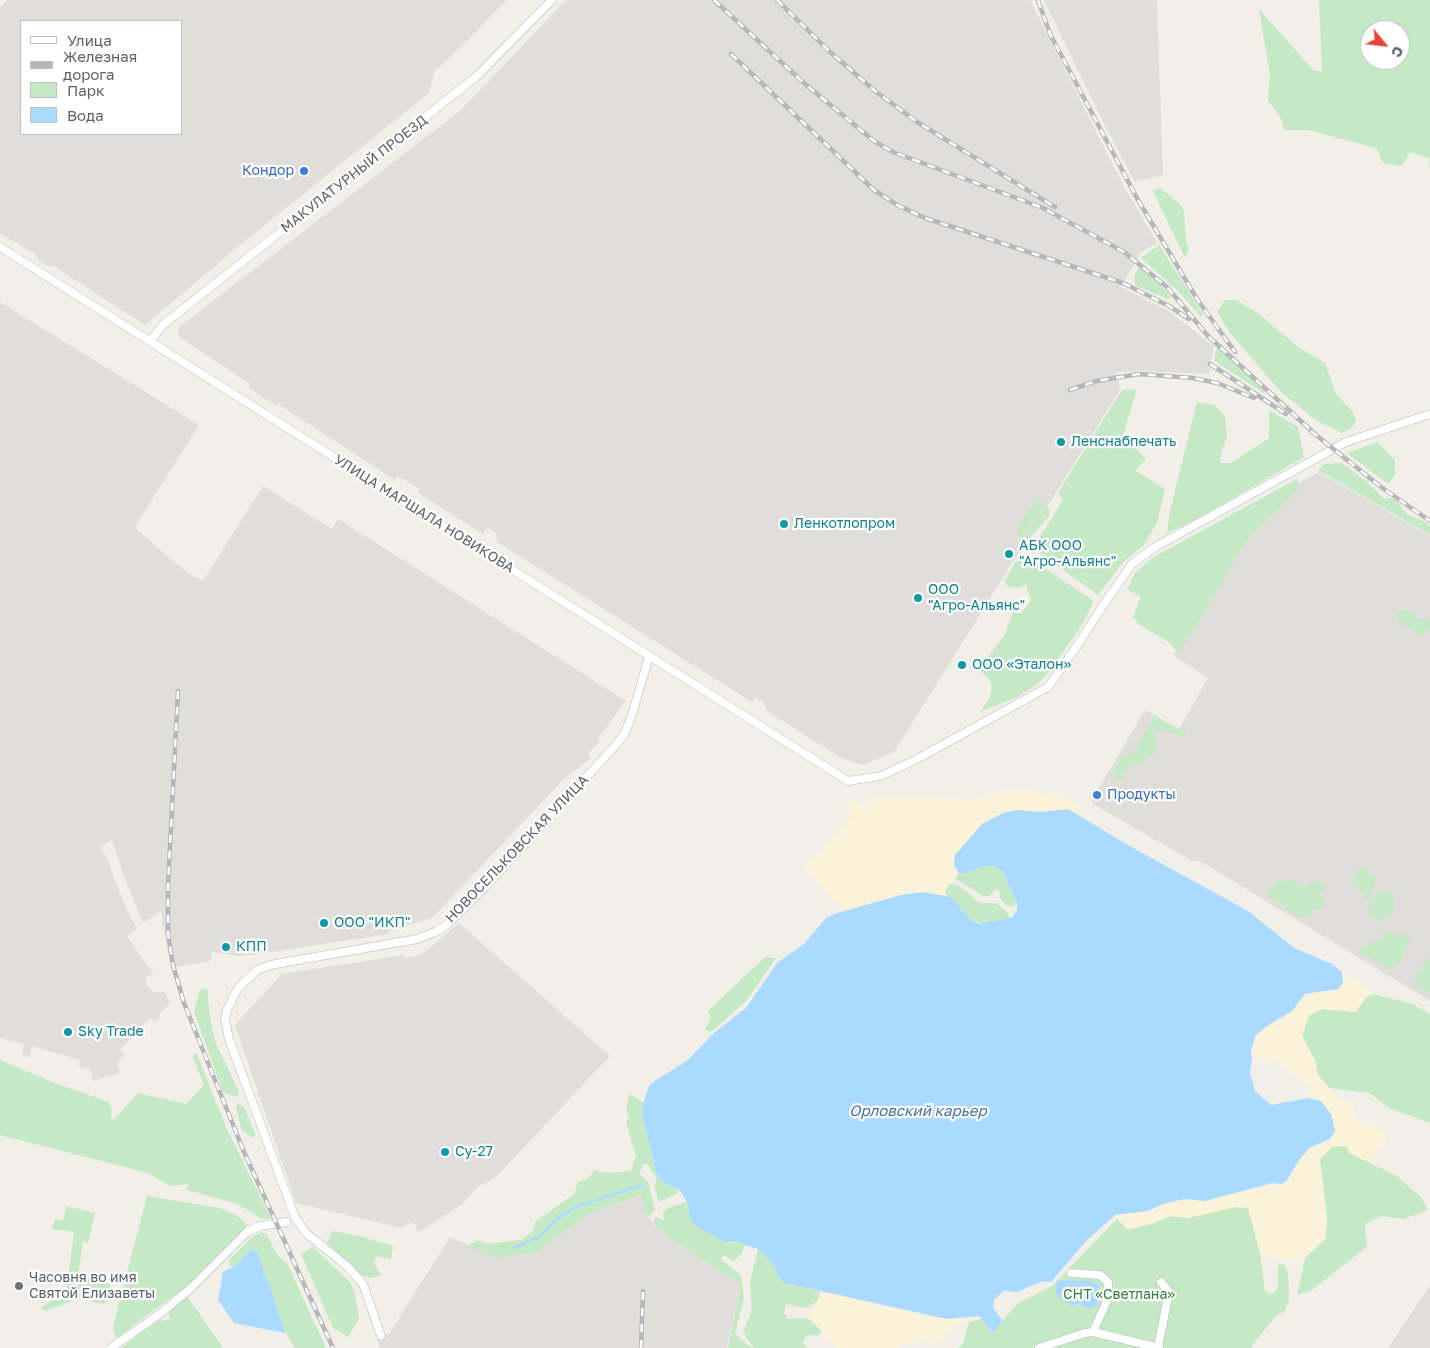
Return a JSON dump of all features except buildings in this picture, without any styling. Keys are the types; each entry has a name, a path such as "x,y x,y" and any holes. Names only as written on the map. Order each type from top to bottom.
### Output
{"street":[{"name":"МАКУЛАТУРНЫЙ ПРОЕЗД","path":"150,341 164,324 477,76 552,0"},
{"name":"УЛИЦА МАРШАЛА НОВИКОВА","path":"0,247 848,781 866,780 886,774 943,745 1048,686 1076,650 1104,604 1132,564 1155,546 1346,442 1430,414"},
{"name":"НОВОСЕЛЬКОВСКАЯ УЛИЦА","path":"381,1336 363,1284 348,1268 306,1233 296,1217 229,1039 225,1019 229,1005 238,988 257,970 270,965 417,939 435,932 448,924 486,886 615,746 624,733 632,715 649,656"},
{"path":"110,1348 161,1313 190,1289 247,1232 260,1226 286,1222"},
{"path":"1071,1273 1100,1275 1108,1282 1108,1296 1093,1332"},
{"path":"1039,1348 1093,1332 1159,1347 1169,1292 1161,1282"}],"shaded area":[{"path":"7,0 507,0 435,71 429,93 246,240 145,325 52,265 50,267 39,261 35,254 0,233 0,8"},
{"path":"566,0 1030,0 1123,185 1157,243 1141,252 1121,287 1167,310 1214,346 1209,374 1117,372 1120,390 894,752 863,765 841,758 767,711 763,702 756,697 752,702 497,542 496,533 493,530 487,527 483,534 417,492 419,489 398,476 395,480 278,404 276,406 249,388 250,384 179,337 178,328 461,110"},
{"path":"1044,0 1157,0 1163,175 1135,182 1103,122"},
{"path":"0,302 199,425 136,525 137,530 189,574 203,581 263,486 332,529 338,519 626,701 598,738 600,741 588,753 591,758 563,780 432,918 388,931 388,934 252,955 238,956 212,952 211,961 171,968 161,911 143,923 123,874 112,840 100,847 106,856 125,906 137,929 127,936 154,975 146,976 146,984 153,992 164,992 170,1003 159,1014 161,1017 155,1023 150,1018 120,1050 125,1055 117,1063 120,1073 93,1081 90,1070 79,1067 80,1060 32,1046 29,1057 22,1055 24,1044 0,1038"},
{"path":"1319,472 1430,536 1430,1001 1200,861 1192,861 1093,804 1092,800 1145,710 1179,729 1208,678 1173,655 1245,535 1300,482"},
{"path":"459,923 610,1056 496,1177 479,1186 461,1205 419,1232 415,1229 417,1226 411,1222 401,1228 296,1203 235,1025 282,974 404,955 405,959 424,953"},
{"path":"642,1195 645,1212 658,1230 741,1284 727,1348 380,1348 377,1337 389,1334 450,1237 497,1258 536,1252 594,1211"},
{"path":"1430,1285 1430,1348 1388,1348"}],"green space":[{"path":"1319,0 1430,0 1430,172 1429,158 1410,152 1402,166 1383,163 1376,148 1308,130 1285,130 1280,117 1268,100 1270,75 1259,9 1313,70 1322,72"},
{"path":"1160,188 1179,203 1184,211 1186,242 1189,248 1185,258 1153,191"},
{"path":"1159,245 1203,314 1201,317 1177,290 1141,258"},
{"path":"1139,267 1157,280 1171,297 1167,299 1135,285 1134,276"},
{"path":"1225,300 1236,300 1258,313 1298,347 1325,363 1336,394 1352,411 1356,419 1354,426 1342,433 1317,421 1281,392 1230,333 1217,312"},
{"path":"1217,346 1263,388 1265,394 1214,361"},
{"path":"1137,389 1123,435 1146,459 1135,470 1165,489 1157,523 1143,546 1125,560 1098,595 1033,548 1063,500 1058,493 1122,390"},
{"path":"1197,402 1214,405 1225,416 1227,435 1220,458 1221,463 1231,463 1269,438 1269,410 1298,427 1304,457 1195,520 1167,533 1170,511"},
{"path":"1377,442 1395,460 1395,475 1388,484 1347,453"},
{"path":"1342,463 1367,482 1384,499 1391,498 1397,501 1407,514 1427,523 1430,526 1430,535 1318,470 1324,464"},
{"path":"1297,479 1300,487 1247,539 1179,654 1170,643 1140,625 1133,617 1141,597 1127,589 1135,573 1152,558"},
{"path":"1036,499 1043,503 1022,538 1018,535 1017,529"},
{"path":"1045,506 1049,508 1049,516 1028,540 1025,537 1040,510"},
{"path":"1016,561 1035,562 1094,601 1082,625 1050,671 1035,686 1017,697 980,712 989,699 992,687 989,679 979,669 1004,636 1013,612 1021,614 1031,600 1026,584 1019,588 1009,587 1004,582"},
{"path":"1406,609 1410,610 1414,618 1427,619 1430,623 1430,629 1419,635 1406,625 1400,624 1397,619 1398,613"},
{"path":"1155,715 1177,729 1185,728 1187,731 1184,736 1159,730 1154,735 1158,743 1156,752 1147,758 1143,764 1131,765 1124,772 1122,780 1118,780 1114,772 1121,758 1135,751"},
{"path":"983,866 995,866 1003,872 1017,903 1012,907 1006,905 1000,898 1000,891 996,889 989,896 983,896 955,878 959,873 967,873"},
{"path":"1366,869 1374,876 1376,881 1368,899 1365,900 1363,892 1353,884 1358,870"},
{"path":"1291,880 1305,886 1314,881 1322,881 1327,886 1319,893 1325,902 1321,911 1311,908 1307,919 1295,916 1284,906 1267,896 1270,888 1279,882"},
{"path":"950,884 958,885 980,903 996,903 1008,913 1009,919 983,924 971,920 951,897 946,895 945,890"},
{"path":"1387,891 1393,894 1394,909 1387,919 1381,921 1370,916 1367,911 1373,896"},
{"path":"1383,934 1401,934 1410,938 1399,964 1391,969 1361,953 1361,947 1369,943 1377,943"},
{"path":"765,957 776,958 747,1000 711,1032 705,1029 711,1018 708,1012 710,1009"},
{"path":"1429,958 1430,994 1417,986 1415,978"},
{"path":"207,988 210,1018 216,1044 240,1094 235,1097 223,1092 194,1012 200,990"},
{"path":"1374,994 1412,1004 1430,1014 1430,1123 1391,1109 1369,1093 1329,1088 1318,1075 1315,1060 1302,1036 1309,1015 1323,1009 1355,1012 1366,997"},
{"path":"194,1053 197,1054 225,1125 271,1219 262,1219 238,1204 187,1190 188,1184 171,1186 148,1173 0,1135 0,1060 52,1082 109,1102 112,1110 111,1118 114,1120 138,1093 186,1104 204,1085 193,1057"},
{"path":"629,1093 644,1103 643,1119 657,1176 667,1185 679,1189 677,1193 661,1201 658,1200 655,1190 656,1176 652,1173 648,1164 643,1164 639,1174 648,1182 655,1210 650,1216 645,1212 641,1195 594,1211 536,1252 497,1258 469,1246 477,1240 486,1244 521,1240 533,1231 535,1222 574,1194 578,1182 588,1179 594,1170 605,1173 631,1171 636,1156 626,1122 629,1117 626,1111"},
{"path":"238,1103 244,1107 256,1136 252,1137 242,1131 236,1106"},
{"path":"1347,1146 1349,1153 1395,1175 1421,1197 1428,1210 1403,1219 1381,1216 1365,1224 1367,1247 1309,1292 1297,1295 1305,1258 1325,1239 1327,1217 1319,1160 1332,1147"},
{"path":"147,1196 220,1208 236,1215 248,1225 191,1283 116,1338 113,1326"},
{"path":"687,1202 724,1242 745,1244 742,1253 734,1261 723,1255 721,1259 741,1275 744,1298 735,1333 741,1340 753,1348 728,1348 741,1284 658,1230 653,1221 656,1217 664,1221 663,1214 667,1208"},
{"path":"67,1206 95,1213 88,1243 83,1242 78,1276 105,1281 110,1285 110,1292 108,1300 104,1304 92,1302 88,1287 79,1290 80,1298 45,1311 41,1308 67,1289 74,1232 52,1229 55,1219 63,1220"},
{"name":"СНТ «Светлана»","path":"1235,1207 1249,1208 1260,1253 1265,1291 1273,1294 1278,1288 1278,1265 1283,1264 1288,1273 1289,1300 1284,1312 1276,1316 1250,1348 958,1348 963,1343 969,1322 981,1319 992,1333 1017,1304 1052,1286 1117,1219 1128,1230 1154,1223 1170,1216 1188,1218"},
{"path":"332,1231 359,1236 393,1246 391,1259 377,1256 374,1263 381,1276 370,1278 361,1275 327,1243"},
{"path":"261,1232 266,1234 279,1257 287,1263 326,1348 295,1348 286,1333 257,1251 250,1250 235,1266 229,1267 230,1259 251,1238"},
{"path":"313,1247 350,1282 355,1294 359,1319 348,1337 333,1328 301,1254"},
{"path":"758,1249 773,1264 779,1278 784,1283 820,1291 817,1301 806,1308 786,1304 784,1313 788,1319 808,1318 821,1330 819,1335 810,1335 805,1338 803,1343 808,1348 754,1348 743,1332 752,1310 750,1282"},
{"path":"187,1296 223,1348 121,1348 158,1321 169,1320 169,1311"}],"sand":[{"path":"1002,790 1027,790 1072,801 1083,816 1068,809 1041,812 1017,810 955,855 954,865 959,873 945,890 946,895 919,892 901,895 863,904 844,912 805,868 852,818 847,804 858,802 865,811 870,807 869,798 977,799"},
{"path":"1342,972 1374,994 1366,997 1356,1012 1323,1009 1309,1015 1302,1036 1315,1060 1318,1075 1335,1095 1352,1105 1359,1124 1375,1126 1383,1131 1386,1140 1369,1162 1349,1153 1347,1146 1332,1147 1320,1160 1327,1217 1325,1239 1305,1258 1286,1260 1260,1253 1248,1208 1235,1207 1188,1218 1170,1216 1154,1223 1128,1229 1115,1215 1148,1211 1163,1204 1185,1199 1205,1201 1286,1182 1297,1163 1309,1148 1330,1139 1321,1102 1308,1098 1311,1088 1280,1064 1271,1060 1252,1057 1251,1050 1256,1035 1267,1026 1285,1017 1305,994 1343,983"},
{"path":"824,1292 916,1314 947,1319 966,1318 934,1346 918,1340 907,1341 899,1348 836,1348 808,1315"}],"water":[{"name":"Орловский карьер","path":"1068,809 1126,844 1248,911 1294,948 1332,964 1342,972 1343,983 1338,989 1305,994 1292,1011 1256,1035 1251,1050 1250,1073 1255,1091 1271,1105 1308,1098 1321,1101 1331,1114 1335,1131 1330,1139 1309,1148 1297,1163 1286,1182 1281,1184 1272,1183 1205,1201 1184,1199 1163,1204 1148,1211 1115,1215 1085,1242 1051,1282 1043,1281 1017,1292 1004,1291 994,1300 993,1308 1003,1321 992,1333 979,1316 947,1319 784,1283 779,1278 773,1264 758,1249 736,1242 724,1242 696,1226 690,1219 688,1204 679,1189 667,1185 657,1176 643,1119 643,1104 649,1086 688,1060 715,1032 746,1008 778,962 804,944 826,918 834,914 901,895 923,892 951,897 971,920 979,924 1012,917 1017,910 1017,903 1003,872 995,866 983,866 967,873 959,873 954,865 955,855 982,824 1003,813 1017,810 1041,812"},
{"path":"250,1250 257,1251 286,1333 234,1323 218,1300 223,1272 235,1266"},
{"path":"1060,1280 1088,1281 1100,1285 1097,1305 1090,1309 1079,1304 1072,1306 1056,1294 1056,1284"}],"waterway":[{"path":"514,1248 539,1237 556,1220 573,1208 642,1185"}],"railway":[{"path":"714,0 805,84 874,141 893,152 1043,208 1124,252 1167,287 1208,336 1315,434"},
{"path":"777,0 828,50 875,91 917,122 1055,207"},
{"path":"1038,0 1050,34 1138,200 1197,299 1235,352"},
{"path":"731,54 874,190 899,206 925,218 1123,283 1169,306 1189,319"},
{"path":"1210,364 1286,414"},
{"path":"1070,390 1096,381 1139,374 1193,378 1217,383 1254,398"},
{"path":"1311,431 1381,487 1430,521"},
{"path":"178,691 168,886 168,934 173,965 184,1003 244,1152 333,1348"},
{"path":"641,1348 643,1291"}],"place":[{"name":"Кондор","path":"304,171"},
{"name":"Ленснабпечать","path":"1061,442"},
{"name":"Ленкотлопром","path":"784,524"},
{"name":"АБК ООО \"Агро-Альянс\"","path":"1009,554"},
{"name":"ООО \"Агро-Альянс\"","path":"918,598"},
{"name":"ООО «Эталон»","path":"962,665"},
{"name":"Продукты","path":"1097,795"},
{"name":"ООО \"ИКП\"","path":"324,923"},
{"name":"КПП","path":"226,947"},
{"name":"Sky Trade","path":"68,1032"},
{"name":"Су-27","path":"445,1152"},
{"name":"Часовня во имя Святой Елизаветы","path":"19,1286"}]}
